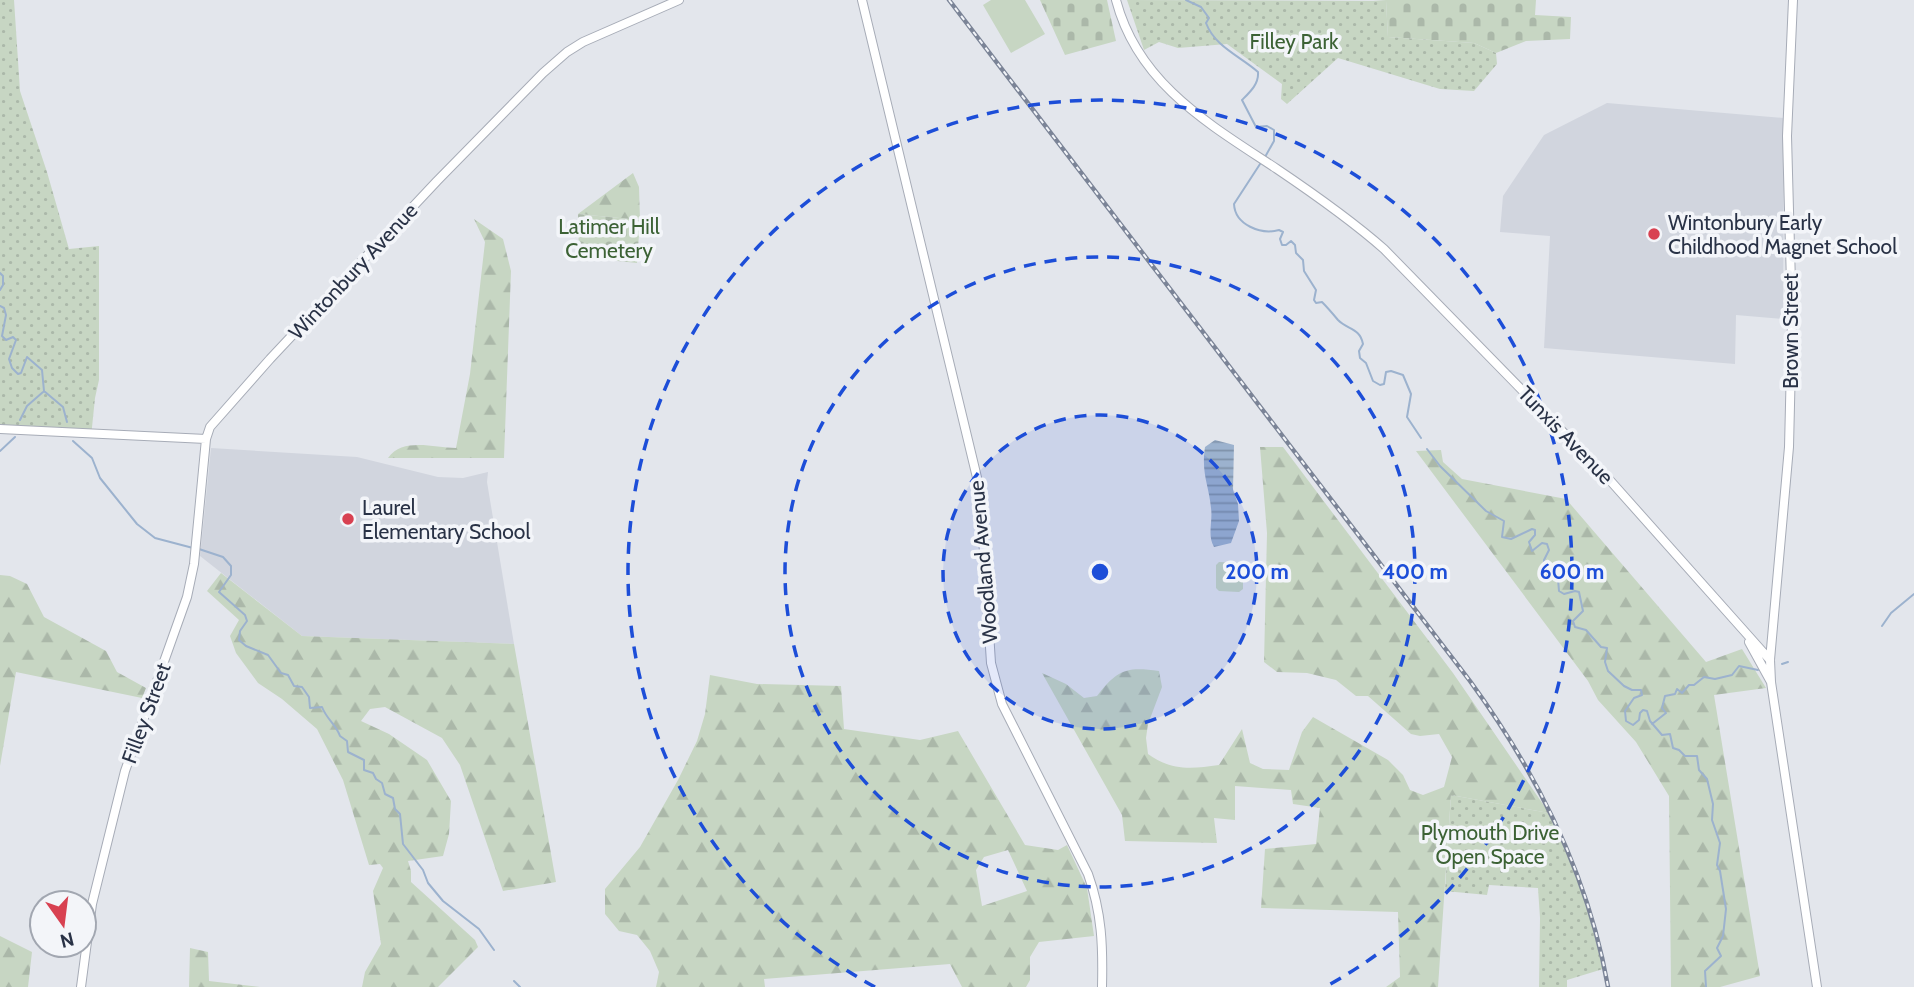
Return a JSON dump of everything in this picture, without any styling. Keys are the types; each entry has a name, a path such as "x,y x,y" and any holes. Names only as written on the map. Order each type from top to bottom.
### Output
{"street":[{"name":"Wintonbury Avenue","path":"206,439 210,427 270,359 437,181 543,73 583,42 679,0"},
{"name":"Woodland Avenue","path":"862,0 980,490 984,587 991,663 996,685 1002,704 1097,897 1101,918 1102,987"},
{"name":"Tunxis Avenue","path":"1116,0 1134,46 1161,83 1212,126 1358,227 1384,249 1607,477 1770,660"},
{"name":"Brown Street","path":"1770,660 1789,435 1791,321 1787,136 1793,0"},
{"path":"0,429 206,439"},
{"name":"Filley Street","path":"81,987 92,904 125,771 187,597 206,439"},
{"path":"1735,619 1771,682"},
{"path":"1770,660 1771,682 1817,987"}],"shaded area":[{"name":"Wintonbury Early Childhood Magnet School","path":"1607,103 1784,118 1783,319 1736,315 1735,364 1544,348 1550,236 1500,232 1503,196 1544,135"},
{"name":"Laurel Elementary School","path":"211,448 357,457 438,477 463,478 488,472 487,482 514,644 302,636 200,556"}],"green space":[{"path":"0,0 14,0 20,91 69,249 99,246 99,380 91,437 0,431"},
{"path":"991,0 1025,0 1045,34 1011,53 983,5"},
{"path":"1040,0 1107,0 1116,41 1065,55"},
{"name":"Filley Park","path":"1127,0 1386,1 1388,37 1474,43 1496,53 1497,64 1474,91 1440,89 1338,58 1287,104 1281,99 1282,84 1227,44 1178,48 1159,42 1144,50"},
{"path":"1373,0 1536,0 1535,15 1571,17 1570,39 1526,41 1496,53 1474,43 1388,37 1386,1"},
{"path":"633,173 639,187 640,220 578,214"},
{"name":"Latimer Hill Cemetery","path":"578,214 640,220 637,263 579,257"},
{"path":"474,219 503,239 511,271 504,458 388,458 394,452 410,446 456,448 470,374 485,242"},
{"path":"1260,447 1283,447 1453,673 1549,813 1451,795 1438,987 1386,987 1400,977 1398,912 1261,908 1265,849 1316,844 1320,808 1293,804 1291,790 1235,786 1235,820 1214,818 1217,843 1125,841 1122,815 1042,673 1066,684 1084,698 1097,696 1110,680 1123,672 1138,669 1159,671 1162,687 1148,724 1148,754 1174,766 1191,768 1219,765 1242,729 1250,763 1263,769 1289,770 1302,732 1313,717 1388,760 1403,775 1410,790 1423,795 1444,787 1452,757 1439,734 1411,734 1368,696 1356,696 1336,680 1307,673 1277,672 1264,662 1267,533"},
{"path":"1441,450 1443,462 1462,479 1566,499 1706,662 1742,649 1766,688 1714,695 1760,976 1720,987 1671,987 1669,796 1636,742 1598,700 1588,681 1416,451"},
{"path":"1219,562 1240,563 1243,566 1243,589 1239,592 1219,591 1216,588 1216,565"},
{"path":"221,573 302,636 514,644 556,882 503,891 460,765 442,738 385,707 370,709 361,721 389,734 427,760 451,801 449,834 443,856 408,861 411,882 475,940 478,947 438,987 362,987 365,972 381,944 373,891 383,868 380,864 369,865 343,780 317,729 282,699 258,683 236,653 230,636 239,620 207,591"},
{"path":"0,575 10,576 27,584 44,617 106,651 117,672 146,688 142,698 16,672 0,766"},
{"path":"710,675 757,684 841,686 844,729 920,740 958,731 1025,845 1058,850 1067,845 1087,888 1094,936 1039,942 1030,957 1030,980 1026,987 962,987 950,964 764,979 765,987 656,987 659,972 650,951 637,935 619,931 605,914 605,889 640,847 678,780 697,741 705,714","holes":["1008,850 1027,891 982,906 976,870 984,857"]},
{"name":"Plymouth Drive Open Space","path":"1451,795 1549,813 1584,893 1603,969 1567,980 1567,987 1539,987 1538,888 1489,885 1487,895 1445,891"},
{"path":"0,936 28,950 28,959 31,959 28,987 0,987"},
{"path":"190,948 208,952 209,981 260,987 189,987"}],"water":[{"path":"1215,440 1234,445 1233,490 1238,504 1239,521 1231,543 1214,547 1204,456 1205,447"}],"waterway":[{"path":"1186,0 1201,7 1209,18 1206,23 1215,39 1258,72 1255,84 1242,100 1256,127 1267,126 1274,130 1274,141 1265,157"},
{"path":"1262,161 1234,204 1239,218 1257,230 1279,230 1283,232 1280,239 1282,245 1291,241 1295,245 1296,253 1303,260 1304,271 1316,290 1314,300 1316,303 1322,302 1338,320 1359,335 1363,344 1359,351 1360,358 1366,363 1373,381 1384,384 1386,372 1403,375 1411,394 1407,417 1421,438"},
{"path":"0,273 3,276 0,290"},
{"path":"0,306 4,308 6,315 2,336 6,340 13,337 16,340 9,359 12,368 18,374 21,373 27,357 42,370 44,391 63,407 67,422"},
{"path":"20,420 27,406 43,392"},
{"path":"0,451 15,437"},
{"path":"73,441 92,458 100,478 137,524 155,538 193,548"},
{"path":"1427,449 1440,466 1486,511 1504,521 1502,537 1511,539 1535,530 1535,535 1529,542 1532,551 1542,543 1547,544 1549,550 1544,565 1565,565 1572,570 1570,575 1558,579 1559,591 1564,594 1579,592 1583,611 1573,621 1575,627 1586,630 1601,647 1607,648 1605,662 1608,671 1624,686 1641,690 1642,695 1634,698 1625,711 1626,721 1633,725 1639,720 1640,713 1647,711 1650,721 1662,735 1670,734 1673,748 1685,756 1697,756 1699,770 1707,779 1713,804 1712,820 1720,843 1717,865 1726,909 1723,936 1717,948 1721,956 1705,971 1706,987"},
{"path":"199,549 223,557 231,566 231,575 219,592 245,615 247,621 240,631 239,640 246,646 268,655 281,673 288,675 294,686 302,687 309,697 310,708 322,707 340,736 347,741 348,752 364,760 364,770 373,773 382,783 385,794 393,798 395,809 400,814 403,844 423,870 428,883 443,901 479,929 494,950"},
{"path":"1882,626 1891,613 1914,594"},
{"path":"1782,664 1788,662"},
{"path":"1652,724 1666,713 1662,708 1665,696 1675,694 1677,689 1682,693 1689,685 1694,685 1704,677 1715,679 1732,675 1739,666 1758,670"},
{"path":"514,981 520,987"}],"railway":[{"path":"949,0 1470,681 1494,716 1538,788 1573,864 1599,945 1608,987"}],"place":[{"name":"Wintonbury Early Childhood Magnet School","path":"1654,234"},
{"name":"Laurel Elementary School","path":"348,519"}]}
